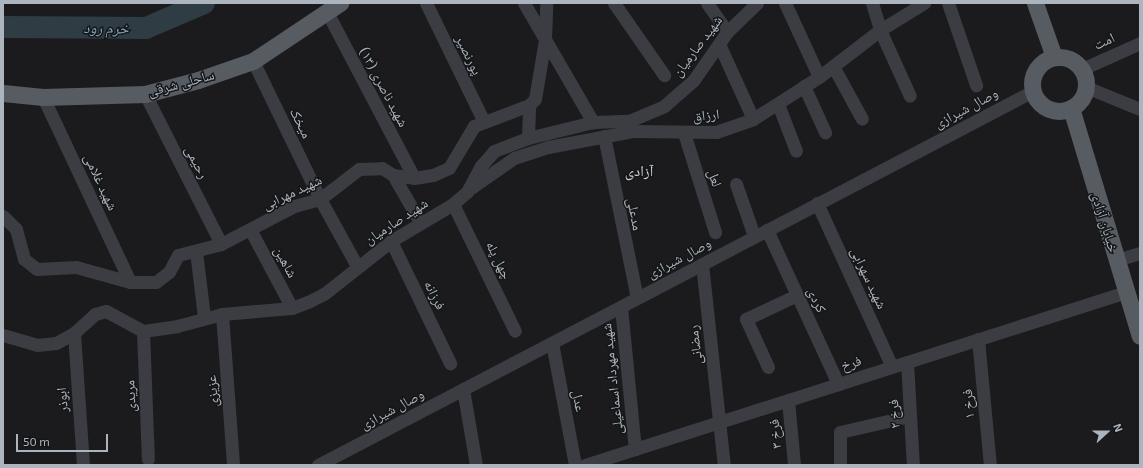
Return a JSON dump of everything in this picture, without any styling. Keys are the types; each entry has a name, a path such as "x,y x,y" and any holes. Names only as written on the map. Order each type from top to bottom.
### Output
{"main road":[{"path":"1035,3 1054,57"},
{"name":"ساحلی شرقی","path":"3,93 43,97 145,94 198,80 254,61 334,7"},
{"path":"1054,57 1070,58 1082,69 1086,87 1084,96 1070,108 1052,110 1043,106 1033,90 1032,82 1036,69 1045,60 1054,57"},
{"name":"خیابان آزادی","path":"1070,108 1140,336"}],"street":[{"name":"پورنصیر","path":"426,3 484,122"},
{"path":"524,3 593,122"},
{"path":"528,138 529,105 537,93 545,40 546,3"},
{"path":"614,3 664,75"},
{"path":"707,3 727,32"},
{"name":"شهید صارمیان","path":"143,330 177,326 204,317 222,314 292,308 324,294 357,266 391,241 420,222 453,204 467,192 481,166 494,150 528,138 593,122 629,122 664,106 693,81 727,32 757,3"},
{"path":"785,3 819,76"},
{"path":"872,3 880,30 910,96"},
{"name":"ارزاق","path":"467,192 514,158 548,147 633,131 684,133 716,132 753,119 819,76 880,30 924,3"},
{"path":"948,3 976,85"},
{"name":"شهید ناصری (۱۳)","path":"334,7 414,178"},
{"name":"امت","path":"1082,69 1140,43"},
{"path":"719,44 753,119"},
{"name":"میخک","path":"254,61 320,199 357,266"},
{"path":"833,66 862,119"},
{"path":"804,86 825,132"},
{"path":"1086,87 1140,110"},
{"name":"وصال شیرازی","path":"318,465 337,460 463,389 1033,90"},
{"name":"رحیمی","path":"145,94 221,244"},
{"name":"شهید غلامی","path":"43,97 130,282"},
{"path":"778,104 796,151"},
{"name":"شهید مهرابی","path":"3,216 16,229 24,259 37,269 76,267 130,282 156,282 169,272 178,255 221,244 251,231 294,206 320,199 359,169 382,168 393,175 414,178 433,176 449,168 474,126 529,105"},
{"name":"لعل","path":"684,133 715,232"},
{"name":"مدعلی","path":"604,136 637,298"},
{"path":"393,175 420,222"},
{"path":"736,184 754,236"},
{"name":"شهید سهرابی","path":"817,203 892,367"},
{"name":"چهل پله","path":"453,204 515,331"},
{"name":"کردی","path":"767,230 838,384"},
{"name":"شاهين","path":"251,231 292,308"},
{"name":"فرزانه","path":"391,241 450,363"},
{"path":"196,251 204,317"},
{"path":"1116,260 1140,253"},
{"name":"رمضانی","path":"702,264 721,422 724,465"},
{"name":"فرخ","path":"585,465 1126,292"},
{"path":"768,367 746,319 797,294"},
{"name":"شهید مهرداد اسماعیلی","path":"621,307 635,449"},
{"path":"3,335 37,344 56,343 74,332 95,314 106,311 143,330"},
{"name":"عزیزی","path":"222,314 233,465"},
{"name":"مریدی","path":"143,330 148,459"},
{"name":"ابوذر","path":"74,332 83,465"},
{"name":"فرخ ۱","path":"978,339 990,465"},
{"name":"عدل","path":"552,343 575,465"},
{"name":"فرخ ۲","path":"907,362 914,465"},
{"path":"463,389 476,465"},
{"name":"فرخ ۳","path":"788,400 794,465"},
{"path":"840,465 840,432 910,416"}],"waterway":[{"name":"خرم رود","path":"3,27 146,28 204,3"}],"district":[{"name":"آزادی","path":"639,171"}]}
